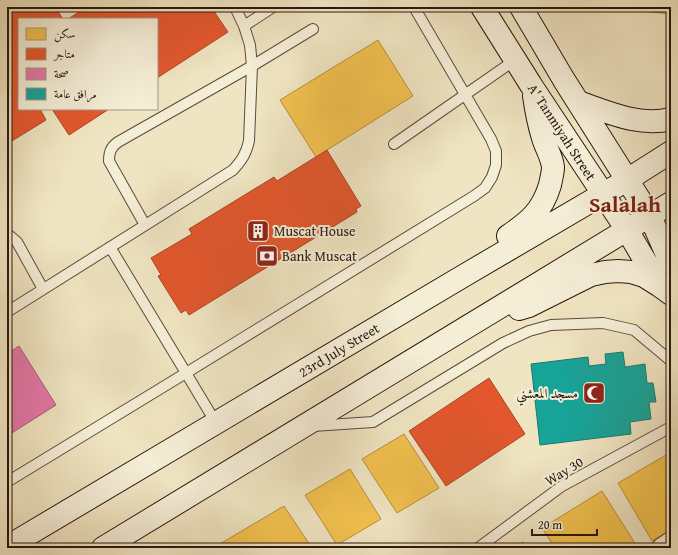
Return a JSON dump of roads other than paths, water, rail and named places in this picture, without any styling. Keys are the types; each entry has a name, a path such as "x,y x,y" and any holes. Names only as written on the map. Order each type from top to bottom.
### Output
{"main road":[{"name":"A' Tanmiyah Street","path":"482,7 515,60 666,290"},
{"name":"A' Tanmiyah Street","path":"521,7 578,102 650,216 671,260"},
{"path":"465,275 474,261 530,220 544,200 548,190 553,167 537,116 532,85"},
{"path":"578,102 635,120 665,121 671,119"},
{"name":"23rd July Street","path":"7,547 627,180 671,152"},
{"path":"103,548 671,203"},
{"path":"493,311 504,313 529,306 591,275 605,272 631,272 644,276 666,290"}],"street":[{"path":"127,548 135,533 143,524"},
{"path":"662,548 671,542"}],"lane":[{"path":"7,312 233,170 241,162 249,141 252,66 250,45 244,26 235,7"},
{"path":"244,26 273,7"},
{"path":"7,482 186,374 485,188 492,177 496,164 496,151 466,94 414,7"},
{"path":"145,225 109,160 109,153 112,146 252,66 313,29"},
{"path":"394,144 515,60"},
{"path":"7,235 17,242 44,289"},
{"path":"110,247 216,423"},
{"path":"303,426 373,422 503,343 530,331 551,325 604,322 634,330 671,361"},
{"name":"Way 30","path":"478,548 562,486 671,427"}],"place":[{"name":"Muscat House","path":"258,231"},
{"name":"Bank Muscat","path":"267,256"},
{"name":"مسجد المعشني","path":"594,393"}],"district":[{"name":"Salalah","path":"625,204"}]}
